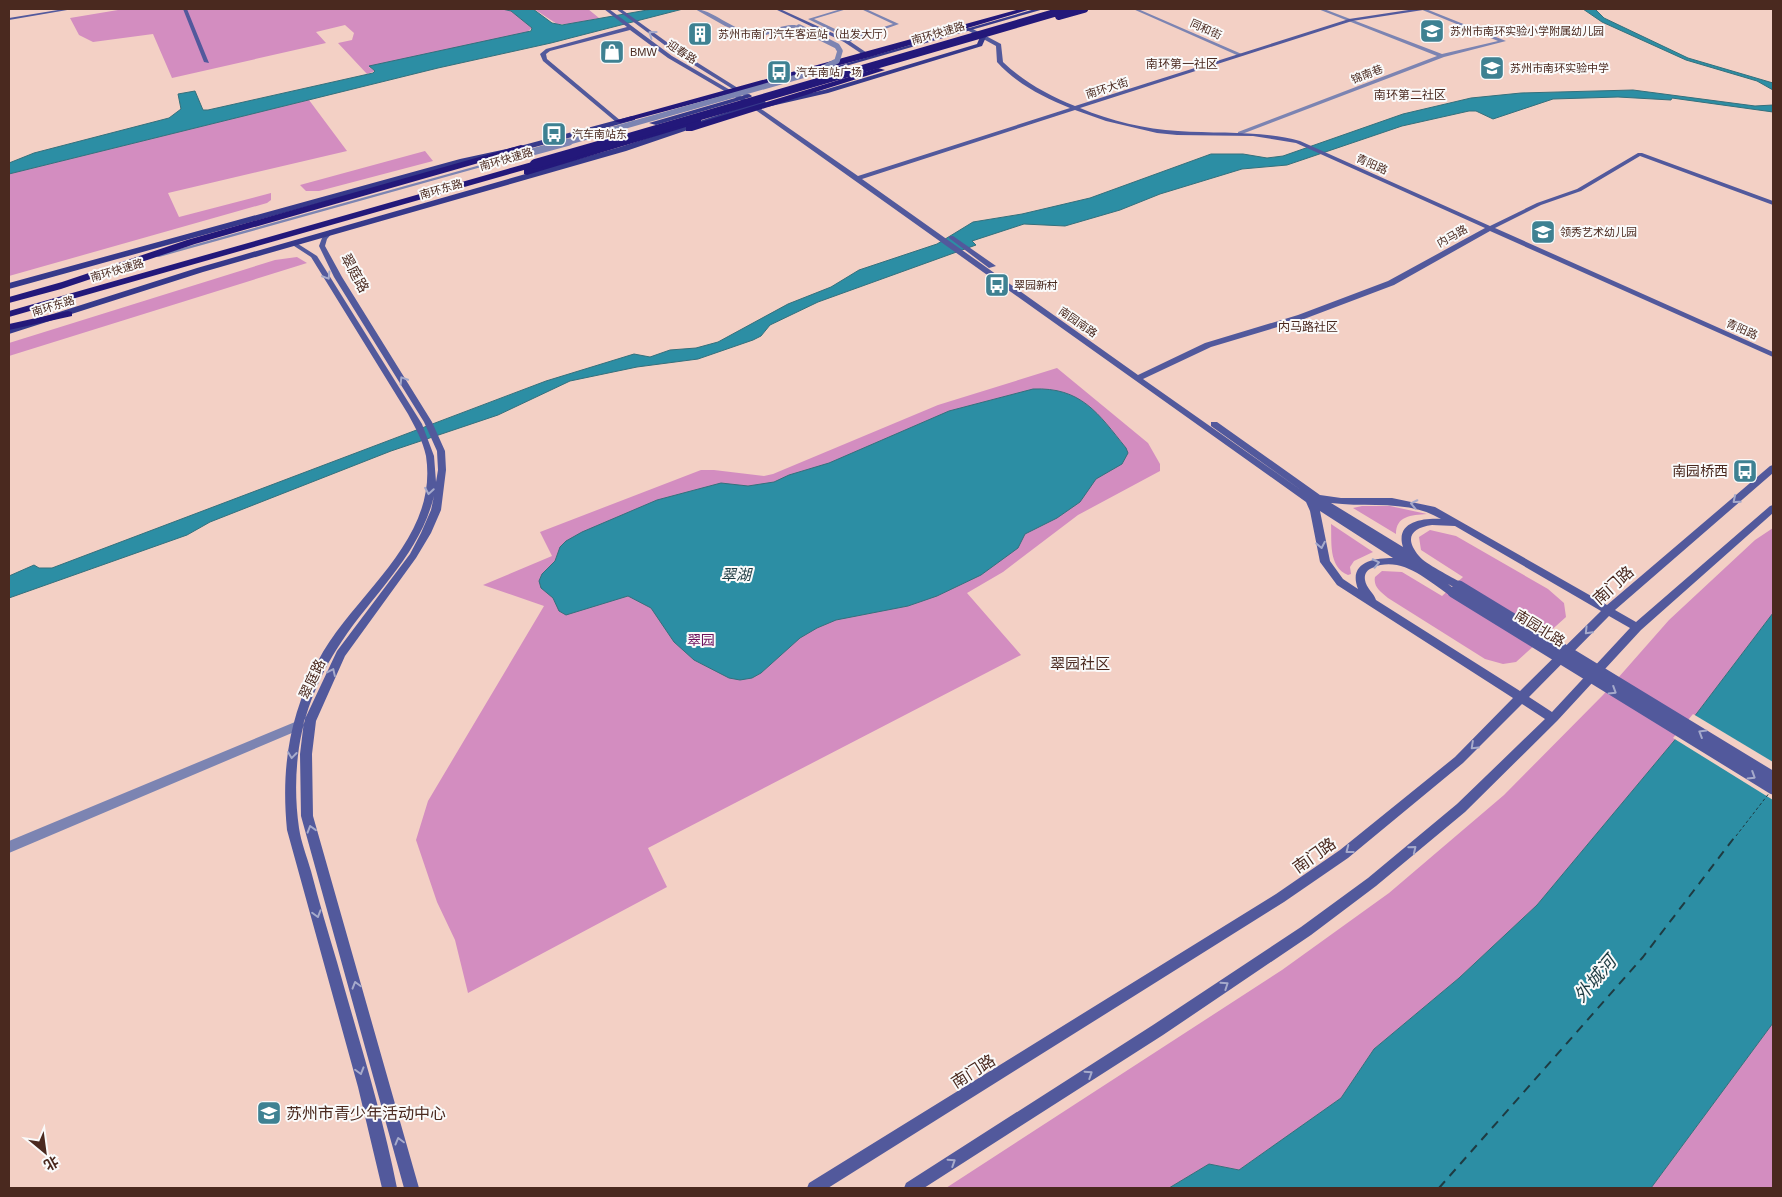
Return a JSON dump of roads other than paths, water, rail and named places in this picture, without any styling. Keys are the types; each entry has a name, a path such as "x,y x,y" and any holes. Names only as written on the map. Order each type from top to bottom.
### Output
{"highway":[{"path":"317,226 454,193 663,131 867,55 1027,9"},
{"name":"南环快速路","path":"9,302 57,286 193,247 447,180 1047,9"},
{"name":"南环快速路","path":"9,318 317,226 528,156 1068,9"},
{"path":"618,121 746,99 881,70 1084,9"},
{"path":"623,149 746,99"},
{"path":"57,286 124,265 528,156"},
{"path":"9,318 394,208"},
{"path":"9,293 193,247"},
{"name":"南环快速路","path":"9,302 193,247"},
{"path":"9,318 200,270"},
{"path":"9,329 68,314"}],"main road":[{"path":"867,55 1021,9"},
{"name":"南环东路","path":"9,286 463,160 528,156 618,121 644,115 746,99 969,29 1041,9"},
{"path":"654,124 746,99 826,92 980,45 983,37 1080,9"},
{"path":"644,115 663,131"},
{"name":"南环东路","path":"68,314 200,270 623,149"}],"street":[{"path":"9,20 71,9"},
{"path":"185,9 207,62"},
{"name":"迎春路","path":"606,9 670,57 746,99"},
{"path":"124,265 528,156 815,72 837,61 840,51 837,46 799,27 789,27 762,34 750,34 697,9"},
{"path":"777,9 848,40 897,24 863,9"},
{"path":"845,9 810,19 848,40 867,55"},
{"name":"同和街","path":"1135,9 1241,55"},
{"path":"1320,9 1442,56"},
{"name":"南环大街","path":"860,177 1351,20 1422,9"},
{"name":"锦南巷","path":"1240,133 1442,56 1504,40 1422,9"},
{"name":"迎春路","path":"621,11 746,99"},
{"path":"618,121 545,60 542,54 553,49 631,28"},
{"name":"青阳路","path":"969,29 999,45 1000,62 1016,79 1077,108 1117,122 1159,132 1275,135 1307,146 1488,229 1773,355"},
{"name":"南园南路","path":"746,99 944,235 971,251 1141,377"},
{"name":"内马路","path":"1141,377 1208,345 1301,317 1392,284 1488,229 1539,204 1579,190 1640,154 1773,203"},
{"name":"翠庭路","path":"330,232 324,239 322,246 338,277 428,422 431,441 431,475 425,512 405,553 323,660 295,726 289,801 293,830 390,1188"},
{"name":"南园南路","path":"944,235 962,253 1296,487"},
{"name":"翠庭路","path":"293,243 314,256 418,425 441,451 442,470 440,487 433,518 412,556 340,654 310,721 306,754 307,816 412,1188"},
{"name":"南门路","path":"814,1188 1288,893 1344,854 1431,784 1491,730 1608,610 1773,468"},
{"name":"南园北路","path":"1296,487 1773,789"},
{"path":"1553,718 1347,587 1331,573 1324,558 1310,497 1334,500 1392,501 1421,506 1439,512 1637,627"},
{"path":"911,1188 1158,1030 1306,931 1372,882 1436,830 1487,784 1553,718 1637,627 1773,508"},
{"path":"1383,609 1363,589 1359,578 1362,569 1381,561 1415,563 1405,538 1408,530 1416,524 1440,521 1474,532"},
{"name":"南园北路","path":"1456,589 1773,777"},
{"path":"9,847 295,726"}],"water":[{"path":"502,9 533,9 552,23 562,25 653,9 683,9 551,43 438,68 9,174 9,163 34,153 169,118 181,109 178,94 195,91 203,110 208,110 373,73 375,71 369,66 531,31 532,28 511,11"},
{"path":"1583,9 1595,9 1604,18 1688,58 1773,83 1773,90 1757,81 1686,60 1602,22"},
{"path":"1633,90 1755,106 1773,105 1773,112 1672,98 1671,100 1618,97 1553,99 1493,119 1476,111 1469,111 1402,126 1287,165 1242,169 1160,194 1120,210 1065,226 1024,224 972,241 976,245 818,302 770,325 761,336 753,340 698,359 637,367 570,381 498,415 391,451 210,522 187,535 9,598 9,576 34,565 39,568 52,568 546,381 634,354 650,357 670,350 696,348 718,342 788,304 831,287 859,270 937,244 973,222 1022,214 1090,198 1211,154 1243,154 1267,158 1283,156 1403,114 1471,98 1521,93"},
{"name":"翠湖","path":"1033,389 1064,392 1097,413 1126,448 1128,453 1122,464 1096,479 1080,502 1057,518 1025,534 1018,548 981,575 937,596 908,606 836,620 817,628 800,638 761,673 752,678 740,680 729,678 694,660 674,642 651,608 628,596 566,615 559,611 553,598 541,588 539,581 542,574 555,561 560,547 566,541 582,532 657,500 721,483 748,486 774,482 789,475 829,463 949,411"},
{"name":"外城河","path":"1773,613 1773,1023 1651,1188 1169,1188 1209,1164 1239,1170 1341,1098 1374,1049 1459,978 1537,905 1694,717"}],"place":[{"name":"苏州市南环实验小学附属幼儿园","path":"1432,31"},
{"name":"苏州市南门汽车客运站（出发大厅）","path":"700,34"},
{"name":"BMW","path":"612,52"},
{"name":"苏州市南环实验中学","path":"1492,68"},
{"name":"汽车南站广场","path":"779,72"},
{"name":"汽车南站东","path":"554,134"},
{"name":"领秀艺术幼儿园","path":"1543,232"},
{"name":"翠园新村","path":"997,285"},
{"name":"南园桥西","path":"1745,471"},
{"name":"苏州市青少年活动中心","path":"269,1113"}],"district":[{"name":"南环第一社区","path":"1182,64"},
{"name":"南环第二社区","path":"1410,95"},
{"name":"内马路社区","path":"1308,327"},
{"name":"翠园社区","path":"1080,664"}],"park label":[{"name":"翠园","path":"701,640"}]}
